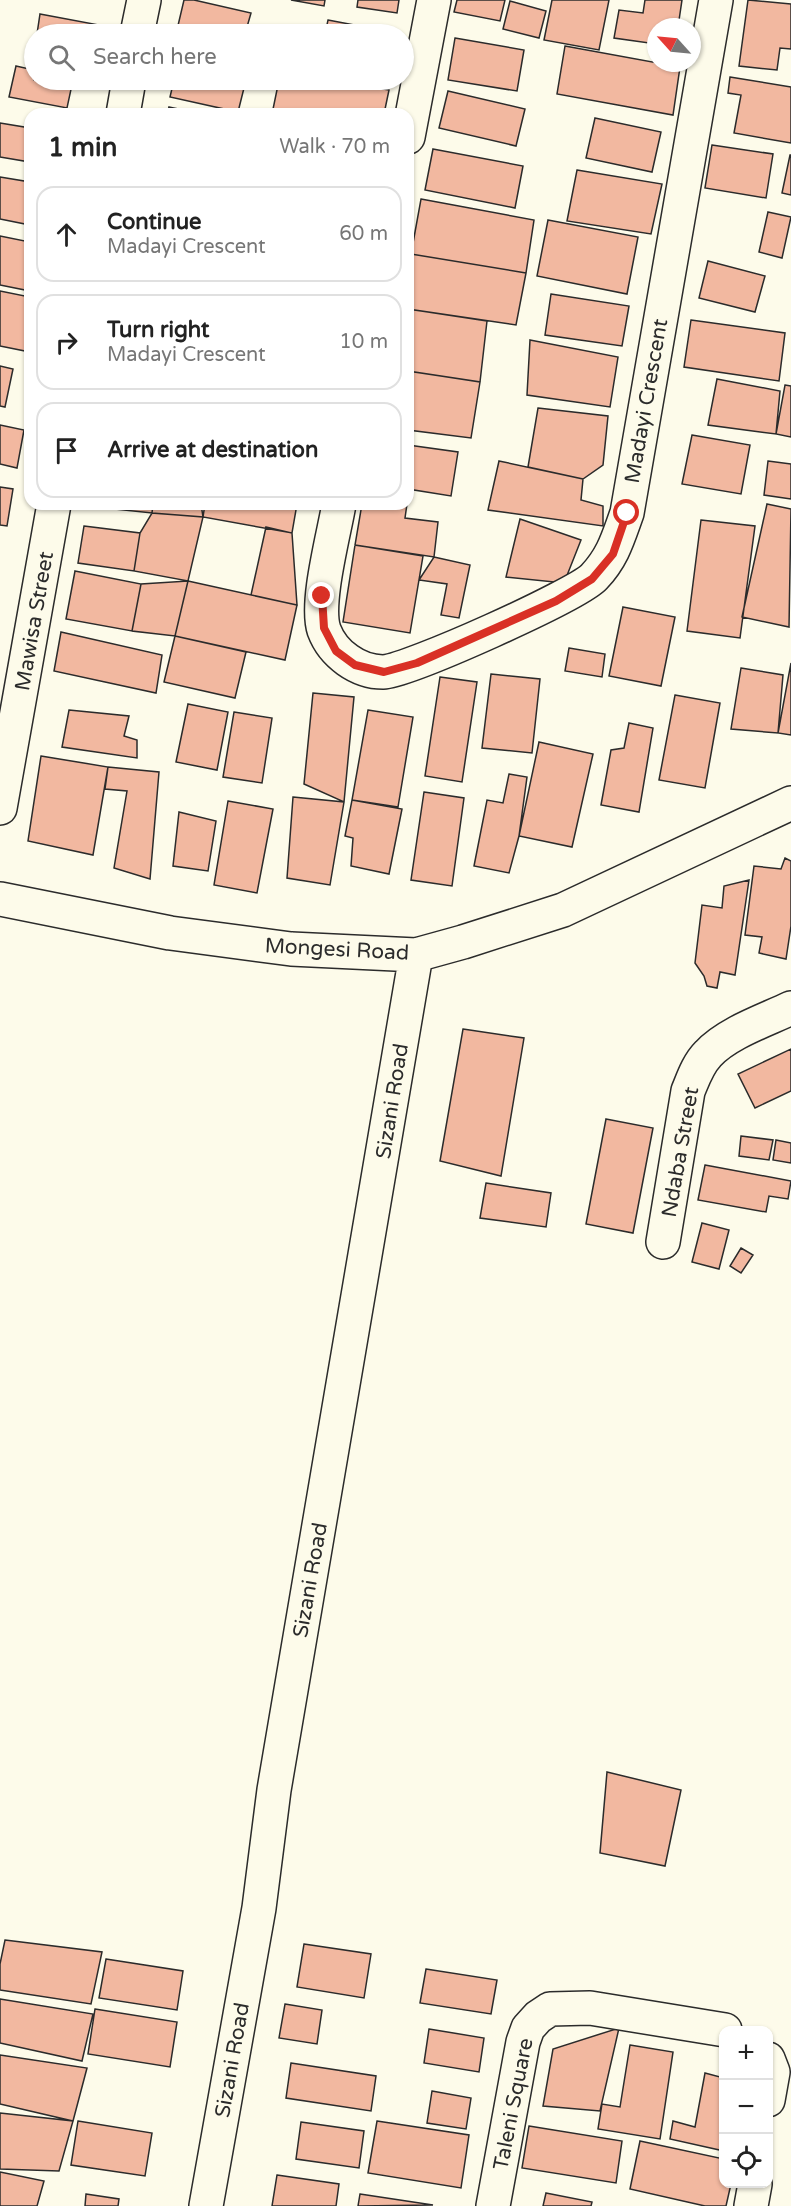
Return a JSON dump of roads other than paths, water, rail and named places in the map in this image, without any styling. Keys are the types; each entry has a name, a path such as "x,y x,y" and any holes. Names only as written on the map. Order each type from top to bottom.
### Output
{"street":[{"path":"139,24 144,0"},
{"path":"414,108 434,0"},
{"name":"Madayi Crescent","path":"338,510 322,596 324,628 336,651 355,665 384,672 417,663 556,601 592,579 613,554 627,513 716,0"},
{"path":"124,108 127,90"},
{"name":"Mawisa Street","path":"0,808 53,510"},
{"name":"Mongesi Road","path":"0,899 181,934 291,949 416,955 563,909 791,803"},
{"name":"Sizani Road","path":"206,2206 259,1908 274,1790 416,955"},
{"name":"Ndaba Street","path":"663,1242 688,1091 696,1072 707,1054 724,1040 791,1008"},
{"name":"Taleni Square","path":"493,2206 523,2042 528,2028 538,2017 550,2009 590,2008 719,2030"},
{"path":"751,2206 754,2188"}]}
